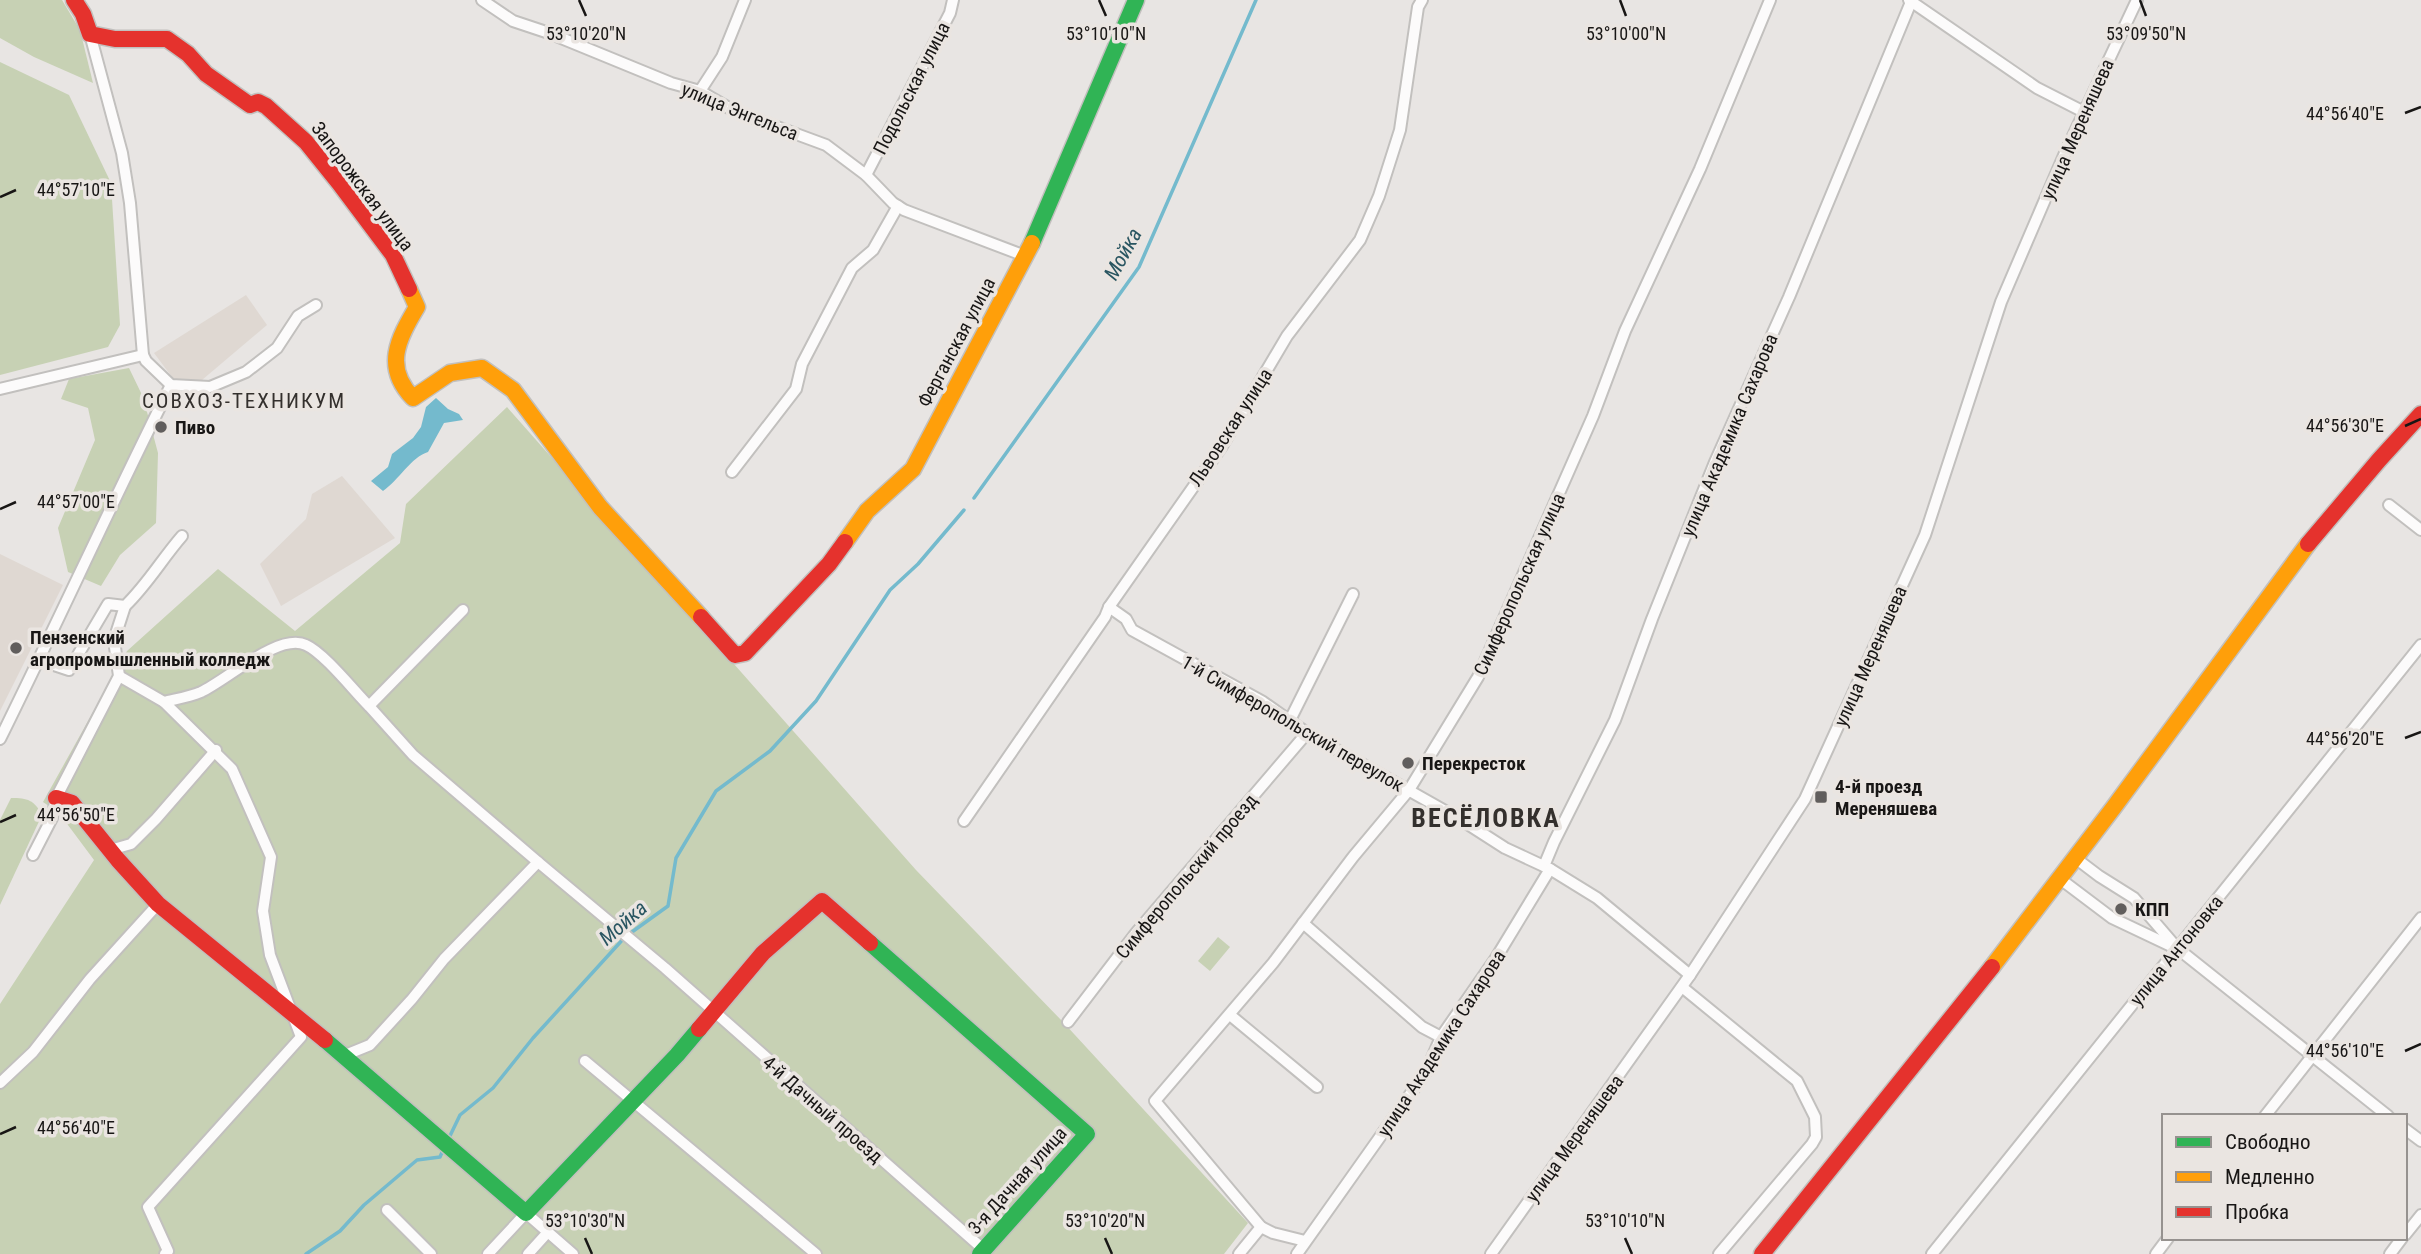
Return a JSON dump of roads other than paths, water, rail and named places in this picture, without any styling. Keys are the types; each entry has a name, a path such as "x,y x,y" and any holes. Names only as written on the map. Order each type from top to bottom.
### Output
{"street":[{"path":"74,0 83,14 90,34 122,153 130,203 143,355 146,361 171,384 211,387 246,372 277,348 298,316 316,305"},
{"name":"улица Энгельса","path":"482,0 513,21 550,33 671,83 700,91 734,111 826,145 866,175 898,206 1025,256"},
{"path":"700,91 722,57 745,0"},
{"name":"Подольская улица","path":"866,175 950,13 953,0"},
{"name":"Ферганская улица","path":"740,655 829,564 867,510 913,469 1042,225 1136,0"},
{"name":"Львовская улица","path":"964,821 1186,494 1222,446 1287,336 1360,240 1379,196 1400,130 1418,7 1422,0"},
{"name":"Симферопольская улица","path":"1261,1227 1155,1101 1273,963 1353,857 1409,790 1478,677 1592,416 1625,331 1700,169 1770,0"},
{"name":"улица Мереняшева","path":"1491,1254 1682,987 1805,799 1925,535 2001,302 2084,112 2137,0"},
{"name":"улица Академика Сахарова","path":"1301,1247 1426,1072 1441,1037 1496,958 1547,867 1553,842 1615,720 1715,462 1789,297 1910,1 2037,88 2084,112"},
{"name":"Запорожская улица","path":"90,34 115,39 167,39 221,85 250,104 258,102 266,106 306,142 393,255 417,307 404,328 396,352 396,374 403,390 413,398 450,373 482,368 513,390 600,507 731,653 740,655"},
{"path":"732,472 796,390 802,364 852,268 873,250 898,206"},
{"path":"0,389 143,355"},
{"path":"0,739 171,384"},
{"path":"1762,1254 2059,878 2309,540 2421,414"},
{"path":"2389,505 2421,530"},
{"path":"33,855 52,818 55,798 119,676 114,640 125,606 144,588 182,536"},
{"path":"1290,720 1353,594"},
{"path":"39,660 69,670 107,604 125,606"},
{"name":"1-й Симферопольский переулок","path":"1109,607 1126,619 1132,631 1262,702 1307,733 1505,848 1547,867 1597,898 1690,975"},
{"path":"369,706 463,610"},
{"name":"4-й Дачный проезд","path":"164,702 198,693 227,678 277,645 292,641 307,645 369,706 413,755 665,968 981,1252"},
{"name":"улица Антоновка","path":"1932,1254 2421,645"},
{"path":"119,676 164,702 216,750 232,769 271,858 262,911 270,955 295,1015 301,1037 148,1207 168,1251 165,1254"},
{"name":"Симферопольский проезд","path":"1068,1021 1136,933 1307,733"},
{"path":"110,850 131,844 216,750"},
{"path":"55,798 72,803 158,904 344,1056 573,1254"},
{"path":"2074,857 2134,898 2177,948 2385,1114"},
{"path":"344,1056 370,1045 444,959 538,862"},
{"path":"2059,878 2112,918 2177,948"},
{"name":"3-я Дачная улица","path":"713,1013 762,953 822,901 1087,1134 981,1252"},
{"path":"0,1083 33,1052 90,978 158,904"},
{"path":"2267,1114 2421,918"},
{"path":"1303,923 1422,1027 1441,1037"},
{"path":"1682,987 1797,1081 1810,1105 1816,1127 1812,1144 1719,1254"},
{"path":"488,1254 633,1102 713,1013"},
{"path":"1230,1014 1317,1087"},
{"path":"584,1061 816,1254"},
{"path":"387,1210 431,1254"},
{"path":"2407,1232 2421,1215"},
{"path":"1239,1254 1261,1227 1301,1247"},
{"path":"528,1254 548,1232"},
{"path":"2390,1254 2401,1240"}],"water":[{"path":"436,398 448,409 459,414 463,420 444,423 428,452 416,459 383,491 371,481 388,467 392,454 413,438 421,427 426,407"}],"waterway":[{"name":"Мойка","path":"974,498 1139,267 1256,0"},
{"name":"Мойка","path":"448,1140 460,1115 493,1088 533,1038 625,937 668,906 676,858 716,791 770,751 816,701 890,590 918,564 964,510"},
{"name":"Мойка","path":"306,1254 340,1231 364,1205 417,1160 440,1157 443,1150"}],"place":[{"name":"Пиво","path":"161,427"},
{"name":"Пензенский агропромышленный колледж","path":"16,648"},
{"name":"Перекресток","path":"1408,763"},
{"name":"4-й проезд Мереняшева","path":"1821,797"},
{"name":"КПП","path":"2121,909"}],"district":[{"name":"СОВХОЗ-ТЕХНИКУМ","path":"244,401"},
{"name":"ВЕСЁЛОВКА","path":"1486,818"}]}
